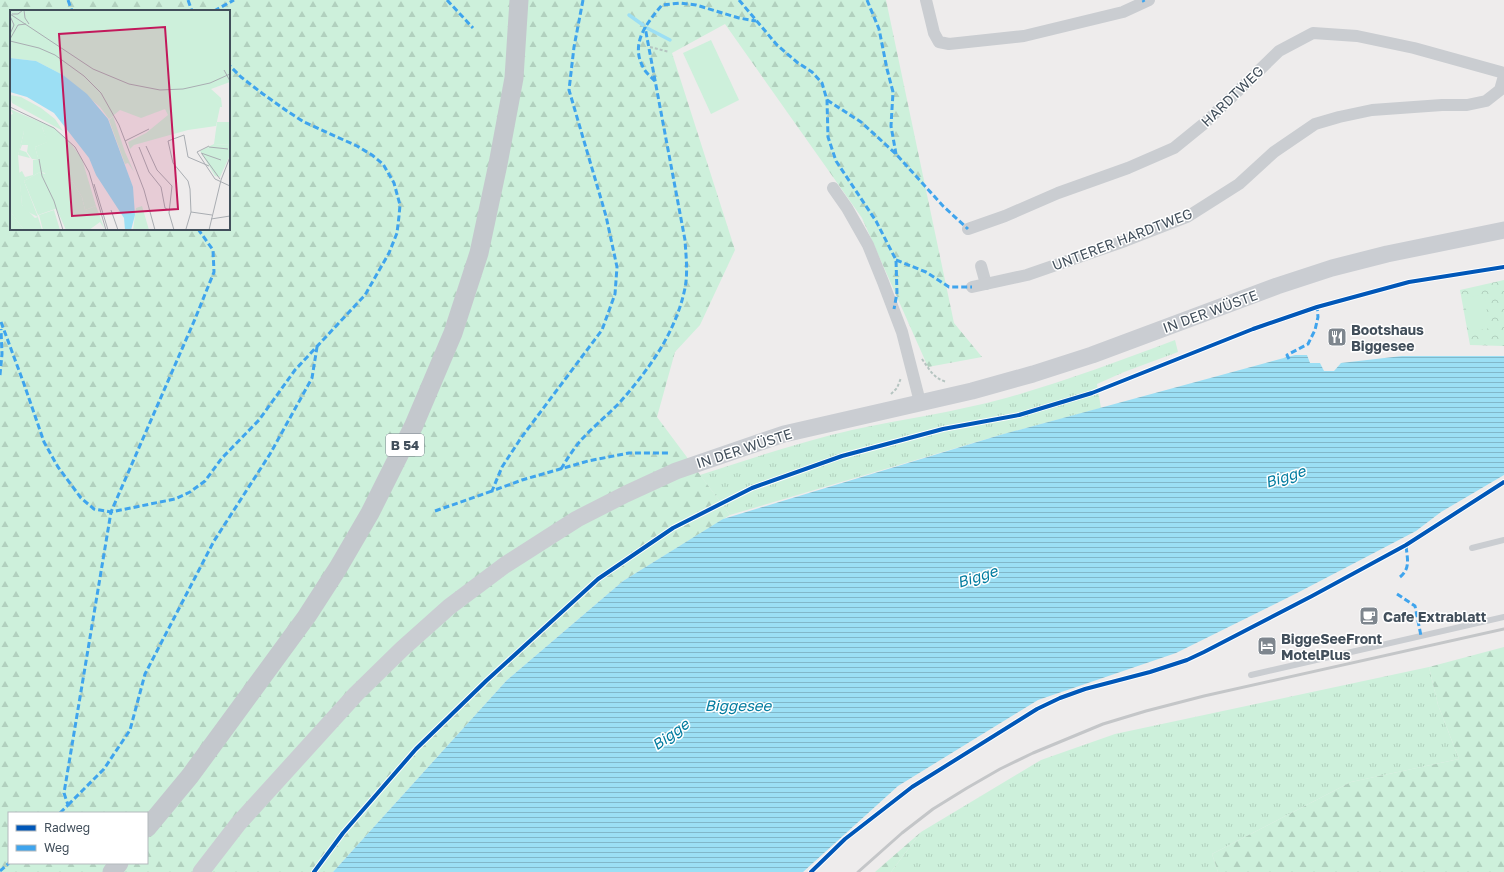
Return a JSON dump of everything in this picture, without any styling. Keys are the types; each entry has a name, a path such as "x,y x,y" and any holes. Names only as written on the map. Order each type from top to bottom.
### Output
{"main road":[{"name":"B 54","path":"148,827 190,776 307,616 338,568 370,513 414,425 453,333 479,253 514,78 519,0"},
{"name":"IN DER WÜSTE","path":"201,872 238,824 356,694 449,606 505,565 577,519 626,494 676,471 784,434 1033,374 1092,355 1277,286 1332,268 1387,254 1504,230"},
{"path":"112,872 118,864"}],"street":[{"path":"926,0 934,33 939,42 949,44 1024,36 1123,12 1149,0"},
{"name":"HARDTWEG","path":"968,229 1005,216 1058,193 1128,168 1174,148 1206,122 1279,51 1313,33 1357,36 1414,48 1504,75"},
{"name":"UNTERER HARDTWEG","path":"972,287 1027,275 1125,241 1187,217 1239,184 1274,152 1316,124 1339,117 1372,110 1442,105 1467,105 1486,101 1500,90 1504,75"},
{"path":"834,188 868,245 894,309 909,356 920,402"},
{"path":"981,266 986,284"}],"lane":[{"path":"1472,548 1504,540"},
{"path":"1251,675 1504,617"}],"path":[{"path":"650,47 670,52"},
{"path":"889,396 897,388 909,356 919,355 934,376 939,380 950,383"}],"green space":[{"path":"0,0 886,0 954,323 982,357 928,367 862,218 725,24 672,53 735,250 700,325 675,352 657,417 730,515 623,581 507,680 333,872 0,872"},
{"path":"711,40 739,100 711,114 683,53"},
{"path":"1504,280 1504,346 1470,345 1460,290"},
{"path":"1484,294 1490,328 1470,332 1464,298"},
{"path":"1175,340 1178,352 1124,372 1097,384 1101,408 1000,435 730,515 700,475 775,451 852,430 1006,398 1070,378"},
{"path":"1504,647 1504,872 1218,872 1212,854 1351,782 1459,759 1438,705 1429,667"},
{"path":"1429,667 1438,705 1459,759 1351,782 1212,854 1218,872 891,872 921,832 1041,760 1115,734"},
{"path":"921,832 891,872 875,872"}],"water":[{"name":"Biggesee","path":"1295,355 1307,355 1310,363 1320,363 1324,371 1334,371 1341,363 1402,356 1504,356 1504,475 1441,512 1416,531 1299,592 1176,653 1038,700 898,786 803,872 333,872 507,680 623,581 723,519 1000,435"}],"waterway":[{"path":"629,15 643,25"},
{"path":"647,28 670,40"}],"railway":[{"path":"858,872 902,833 933,809 967,788 1000,769 1033,753 1103,724 1204,696 1504,629"}],"marked path":[{"path":"68,0 72,10"},
{"path":"188,0 192,10"},
{"path":"216,10 234,0"},
{"path":"447,0 473,28"},
{"path":"583,0 574,47 569,90 606,216 617,267 615,294 602,330 521,438 502,467 492,491 522,480 588,461 629,453 670,453"},
{"path":"739,0 777,45 798,63 812,72 822,83 827,100 828,137 836,161 876,221 896,260 897,293 894,309"},
{"path":"867,0 879,29 893,92 891,126 896,154"},
{"path":"655,81 644,69 639,58 638,50 639,42 646,26 662,5 680,3 696,5 739,18 756,21"},
{"path":"561,469 579,442 612,411 652,362 675,320 685,288 687,270 685,240 645,27"},
{"path":"1,322 44,442 58,467 81,498 94,509 111,512 175,499 190,492 205,481 222,458 259,420 295,370 365,295 389,253 397,233 400,205 394,183 383,164 372,155 357,146 304,122 263,94 241,77 230,66"},
{"path":"827,100 861,122 896,154 943,206 968,229"},
{"path":"61,812 68,805 64,793 111,512 214,272 213,250 199,230"},
{"path":"896,260 926,272 949,287 972,287"},
{"path":"1289,359 1287,355 1308,344 1315,330 1318,317 1317,307"},
{"path":"0,375 2,354 1,329"},
{"path":"68,805 104,769 130,730 145,674 214,541 270,454 312,378 317,347"},
{"path":"435,511 492,491"},
{"path":"1400,577 1406,570 1407,566 1406,545"},
{"path":"1397,594 1415,606 1421,636"},
{"path":"0,871 8,864"}],"cycle path":[{"path":"314,872 343,833 416,749 486,681 598,579 673,528 752,488 842,456 943,429 1019,415 1092,393 1253,329 1317,307 1409,282 1504,267"},
{"path":"811,872 845,839 912,787 1037,709 1060,698 1085,689 1150,672 1187,660 1204,652 1406,545 1504,482"}],"place":[{"name":"Bootshaus Biggesee","path":"1337,337"},
{"name":"Cafe Extrablatt","path":"1369,616"},
{"name":"BiggeSeeFront MotelPlus","path":"1267,646"}],"water label":[{"name":"Bigge","path":"1285,476"},
{"name":"Bigge","path":"977,576"},
{"name":"Bigge","path":"670,734"}]}
